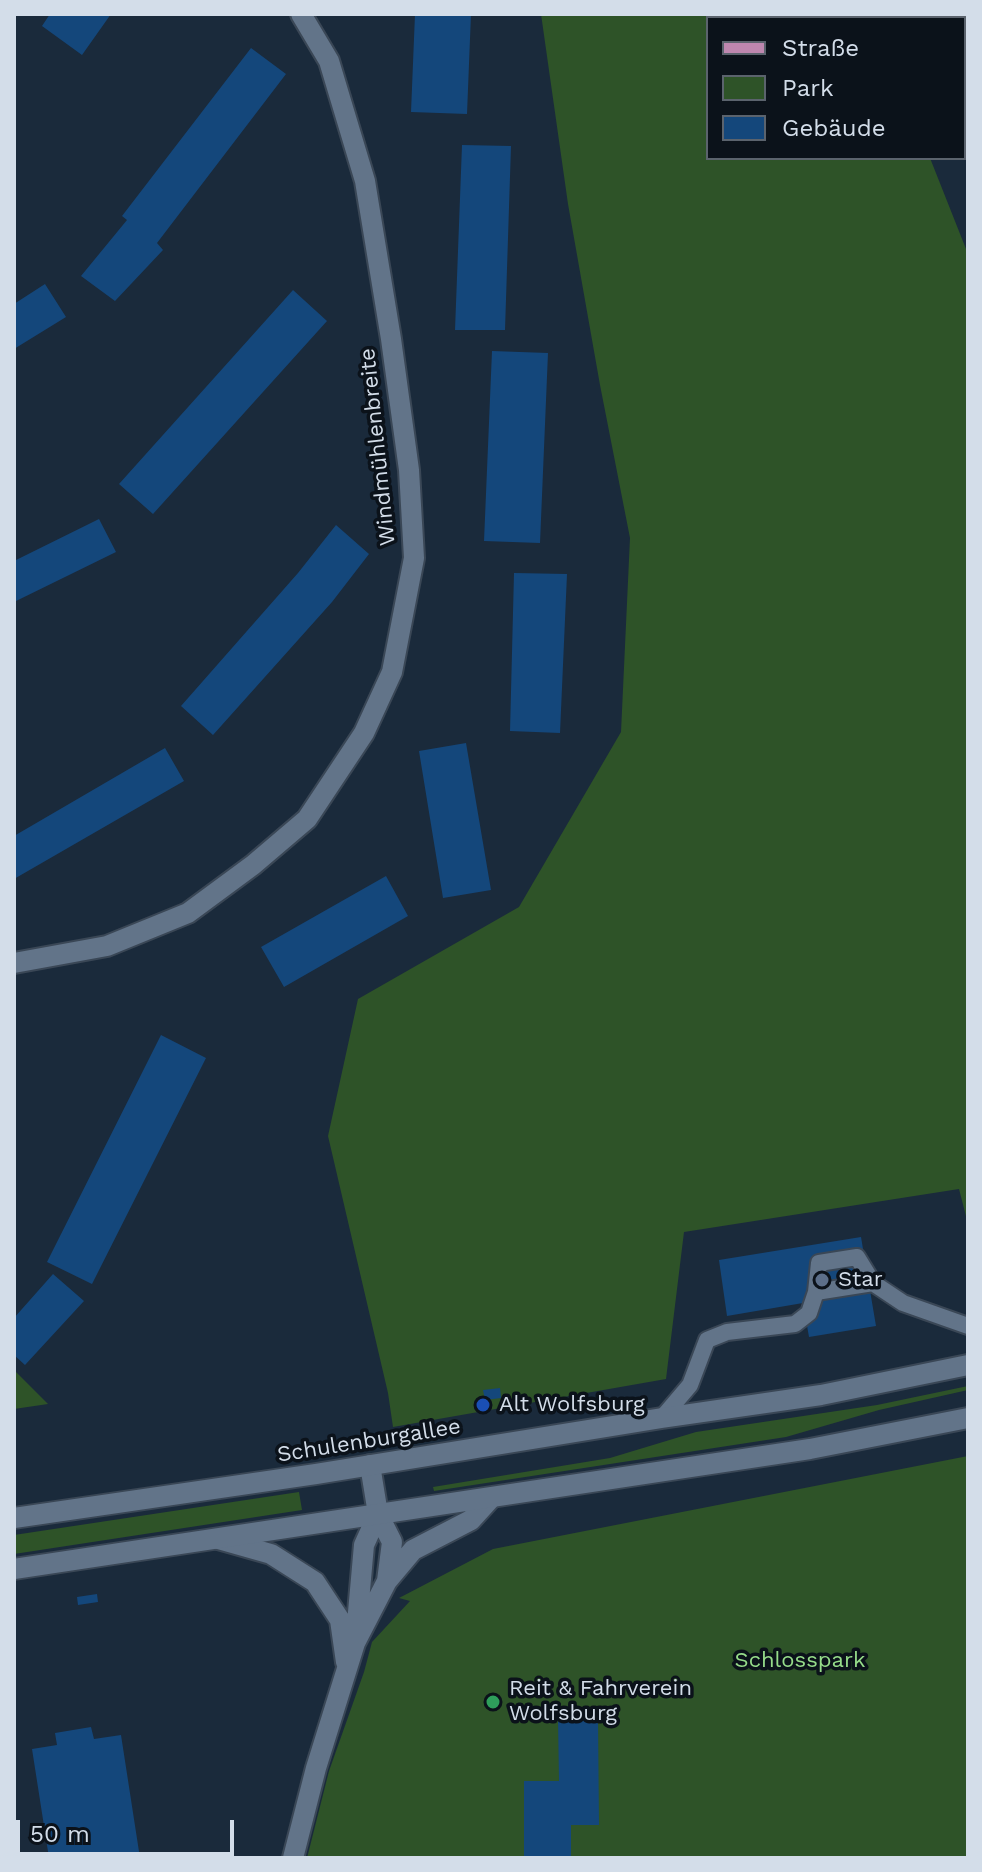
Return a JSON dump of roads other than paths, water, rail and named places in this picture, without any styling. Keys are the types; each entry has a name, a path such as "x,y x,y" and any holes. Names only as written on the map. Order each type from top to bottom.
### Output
{"street":[{"name":"Windmühlenbreite","path":"14,963 107,946 188,913 253,865 307,819 364,733 392,672 414,558 409,470 391,339 365,181 329,61 301,14"},
{"name":"Schulenburgallee","path":"14,1518 821,1395 968,1365"},
{"path":"14,1569 810,1449 968,1418"},
{"path":"370,1465 378,1514 392,1542 387,1581"},
{"path":"293,1858 316,1768 355,1643 387,1581 413,1550 471,1520 491,1498"},
{"path":"355,1643 364,1545 378,1514"},
{"path":"218,1539 271,1554 315,1582 340,1620 347,1669"}],"lane":[{"path":"662,1418 690,1385 707,1340 727,1332 795,1324 809,1313 816,1292 819,1263 857,1257 873,1283 903,1303 968,1326"},
{"path":"816,1292 873,1283"}],"place":[{"name":"Star","path":"822,1280"},
{"name":"Alt Wolfsburg","path":"483,1405"},
{"name":"Reit & Fahrverein Wolfsburg","path":"493,1702"}],"park label":[{"name":"Schlosspark","path":"800,1661"}]}
